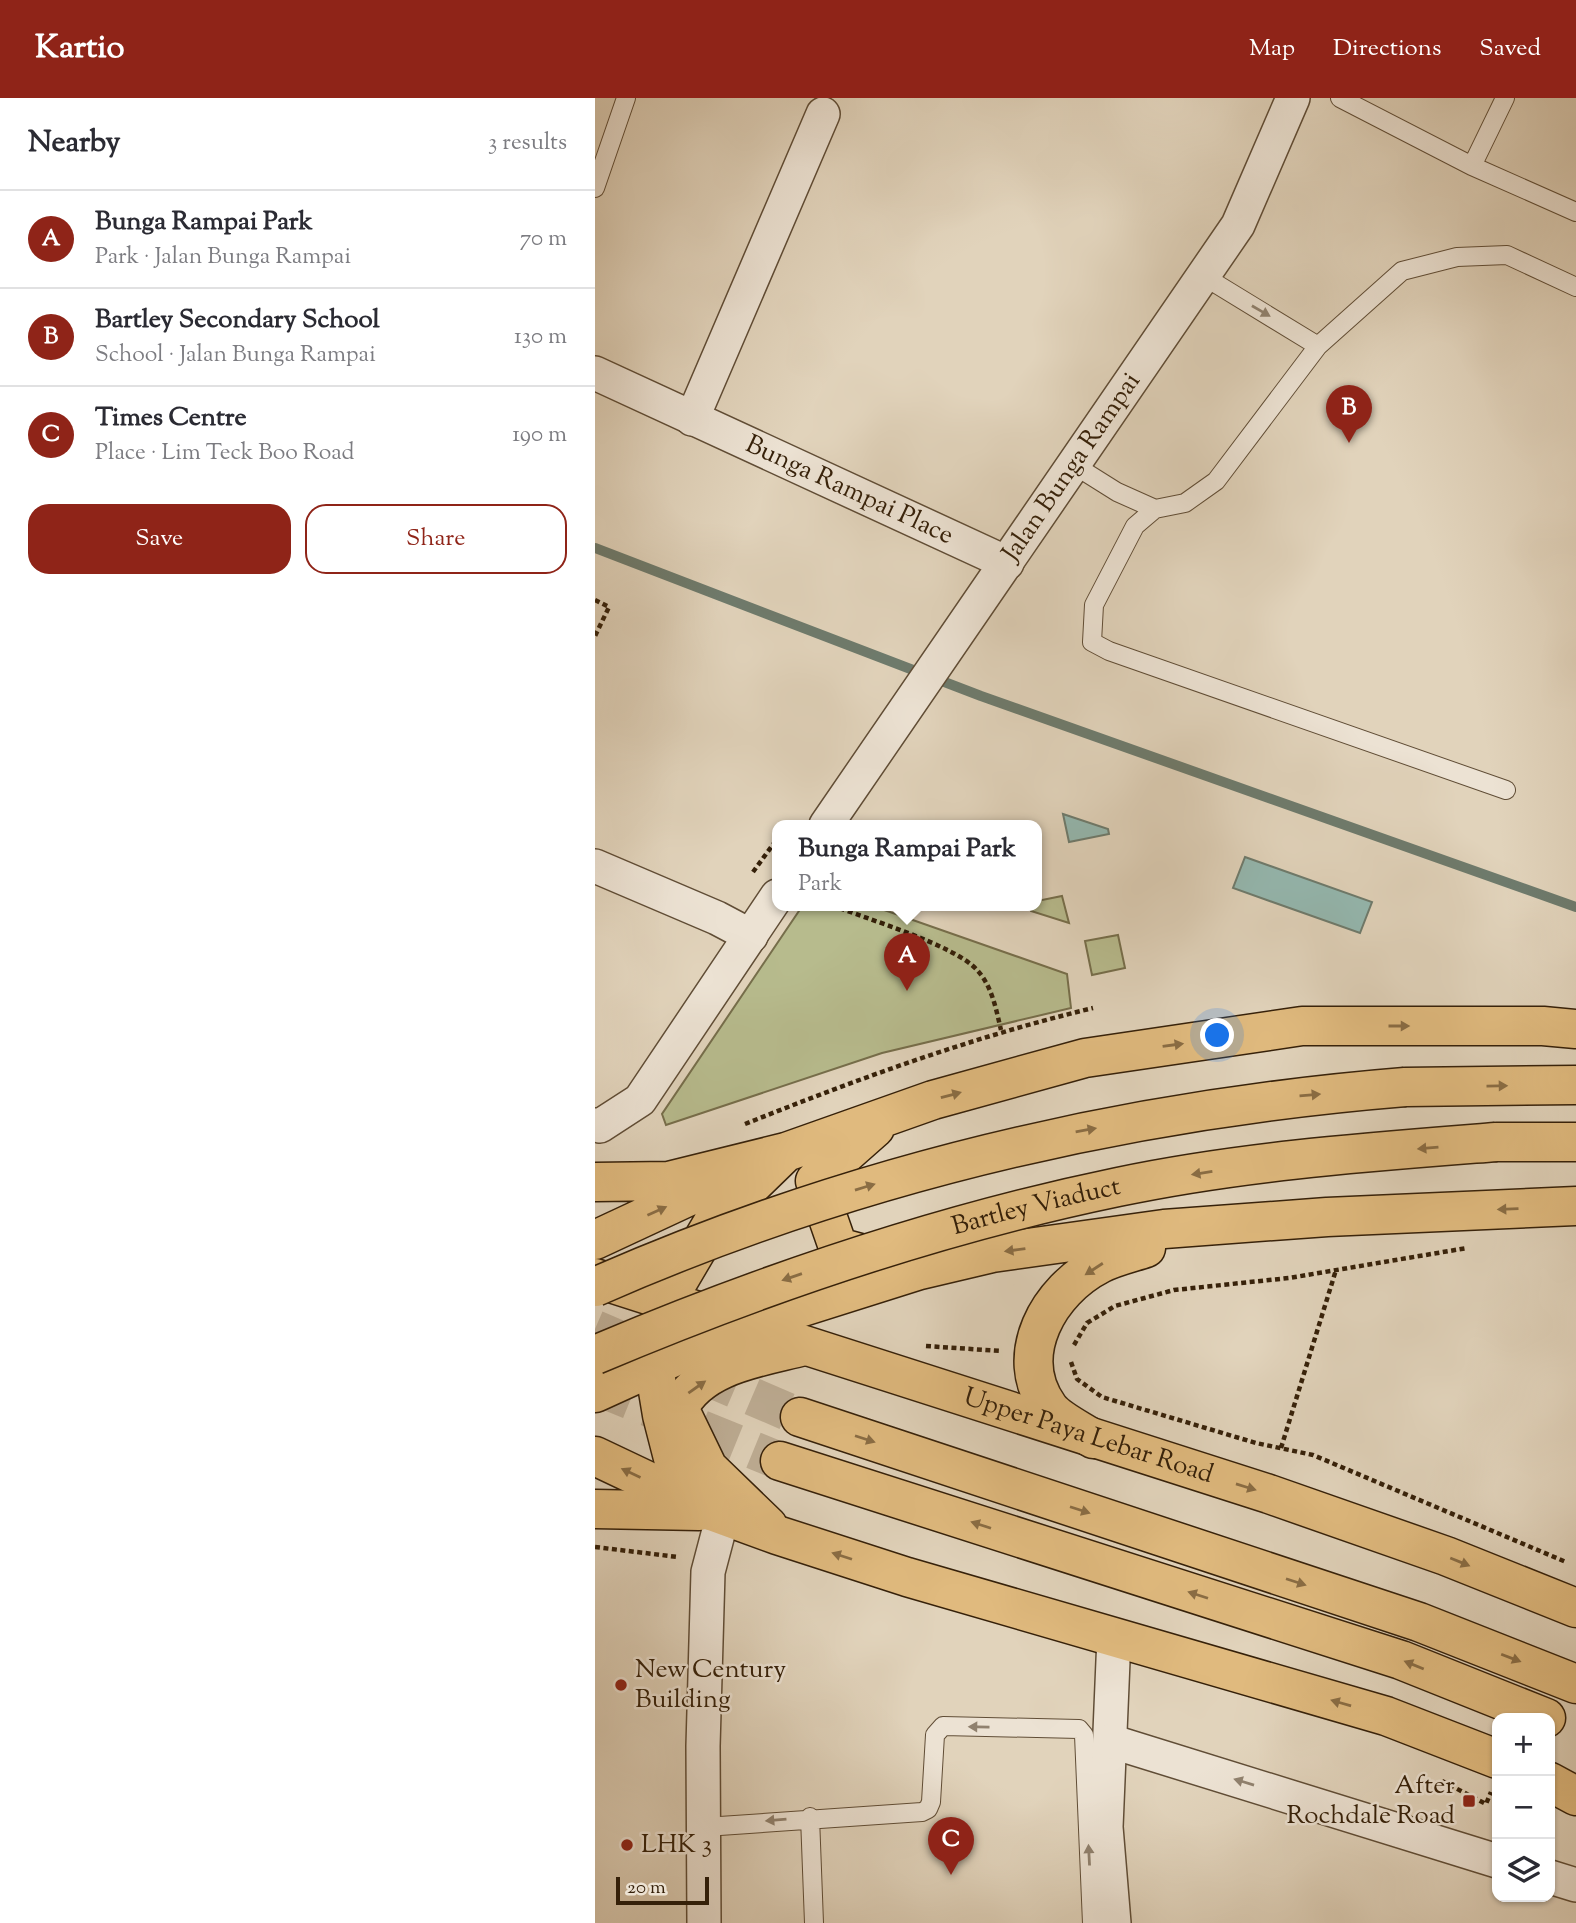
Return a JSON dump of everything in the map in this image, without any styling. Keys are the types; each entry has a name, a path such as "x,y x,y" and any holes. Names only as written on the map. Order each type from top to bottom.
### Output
{"main road":[{"path":"595,1182 669,1181 786,1152 933,1100 1085,1058 1302,1026 1543,1026 1576,1029"},
{"path":"595,1287 669,1255 790,1210 931,1167 1045,1138 1299,1096 1405,1087 1576,1085"},
{"path":"887,1118 815,1181 838,1247 920,1270"},
{"name":"Bartley Viaduct","path":"595,1354 795,1276 954,1228 1118,1186 1304,1157 1496,1142 1576,1142"},
{"path":"595,1240 786,1152"},
{"path":"717,1513 673,1458 654,1367 666,1302 712,1224 786,1152"},
{"path":"595,1393 742,1326 920,1270 992,1253 1164,1229 1327,1217 1576,1206"},
{"path":"1093,1439 1050,1409 1036,1381 1033,1352 1044,1315 1066,1289 1099,1264 1204,1228"},
{"name":"Upper Paya Lebar Road","path":"595,1278 1282,1498 1446,1556 1576,1608"},
{"path":"777,1535 708,1468 680,1408 686,1395 728,1365 804,1346"},
{"path":"800,1417 1419,1622 1576,1684"},
{"path":"595,1456 717,1513 777,1535 1386,1716 1492,1770"},
{"path":"780,1461 1402,1660 1533,1713"},
{"path":"595,1509 717,1513"},
{"path":"1555,1722 1576,1732"},
{"path":"1555,1785 1576,1796"}],"street":[{"name":"Jalan Bunga Rampai","path":"829,820 1205,277 1238,225 1293,98"},
{"path":"692,419 823,114"},
{"name":"Bunga Rampai Place","path":"595,373 1007,563"},
{"path":"595,866 717,918 751,936"},
{"path":"598,1126 640,1100 772,905"},
{"path":"704,1923 703,1746 711,1561 717,1513"},
{"path":"1114,1637 1106,1828 1114,1923"},
{"path":"1110,1741 1492,1859"},
{"path":"1555,1879 1576,1885"}],"lane":[{"path":"595,188 626,98"},
{"path":"1340,98 1472,166 1576,212"},
{"path":"1472,166 1505,98"},
{"path":"1507,790 1109,652 1092,642 1094,604 1135,526 1155,509 1185,503 1216,481 1318,346 1402,271 1457,257 1507,256 1576,287"},
{"path":"1205,277 1318,346"},
{"path":"1075,465 1117,492 1155,509"},
{"path":"705,1826 922,1812 928,1809 935,1735 943,1726 1079,1729 1084,1735 1092,1923"},
{"path":"810,1818 814,1923"}],"path":[{"path":"595,600 609,607 595,636"},
{"path":"847,911 955,954 974,967 994,1001 1001,1030"},
{"path":"742,1125 862,1077 1001,1030 1093,1008"},
{"path":"1476,1247 1336,1270 1174,1290 1115,1306 1087,1324 1068,1354 1077,1378 1102,1396 1256,1443 1313,1455 1566,1562"},
{"path":"1281,1448 1336,1270"},
{"path":"595,1547 711,1561"},
{"path":"1442,1781 1486,1804 1494,1776"}],"green space":[{"path":"1062,896 1069,923 1031,911 1042,911 1042,900"},
{"path":"799,911 887,911 1067,974 1071,1008 882,1053 666,1125 662,1114"},
{"path":"1118,935 1125,968 1092,975 1085,941"}],"water":[{"path":"1063,814 1108,829 1109,834 1069,842"},
{"path":"1245,857 1372,902 1360,933 1233,888"}],"waterway":[{"path":"595,548 981,696 1576,907"}],"tunnel":[{"path":"595,1329 800,1417"},
{"path":"595,1386 780,1461"}],"place":[{"name":"Bartley Secondary School","path":"1349,443"},
{"name":"Bunga Rampai Park","path":"907,991"},
{"name":"New Century Building","path":"621,1685"},
{"name":"After Rochdale Road","path":"1469,1801"},
{"name":"LHK 3","path":"627,1845"},
{"name":"Times Centre","path":"951,1875"}]}
